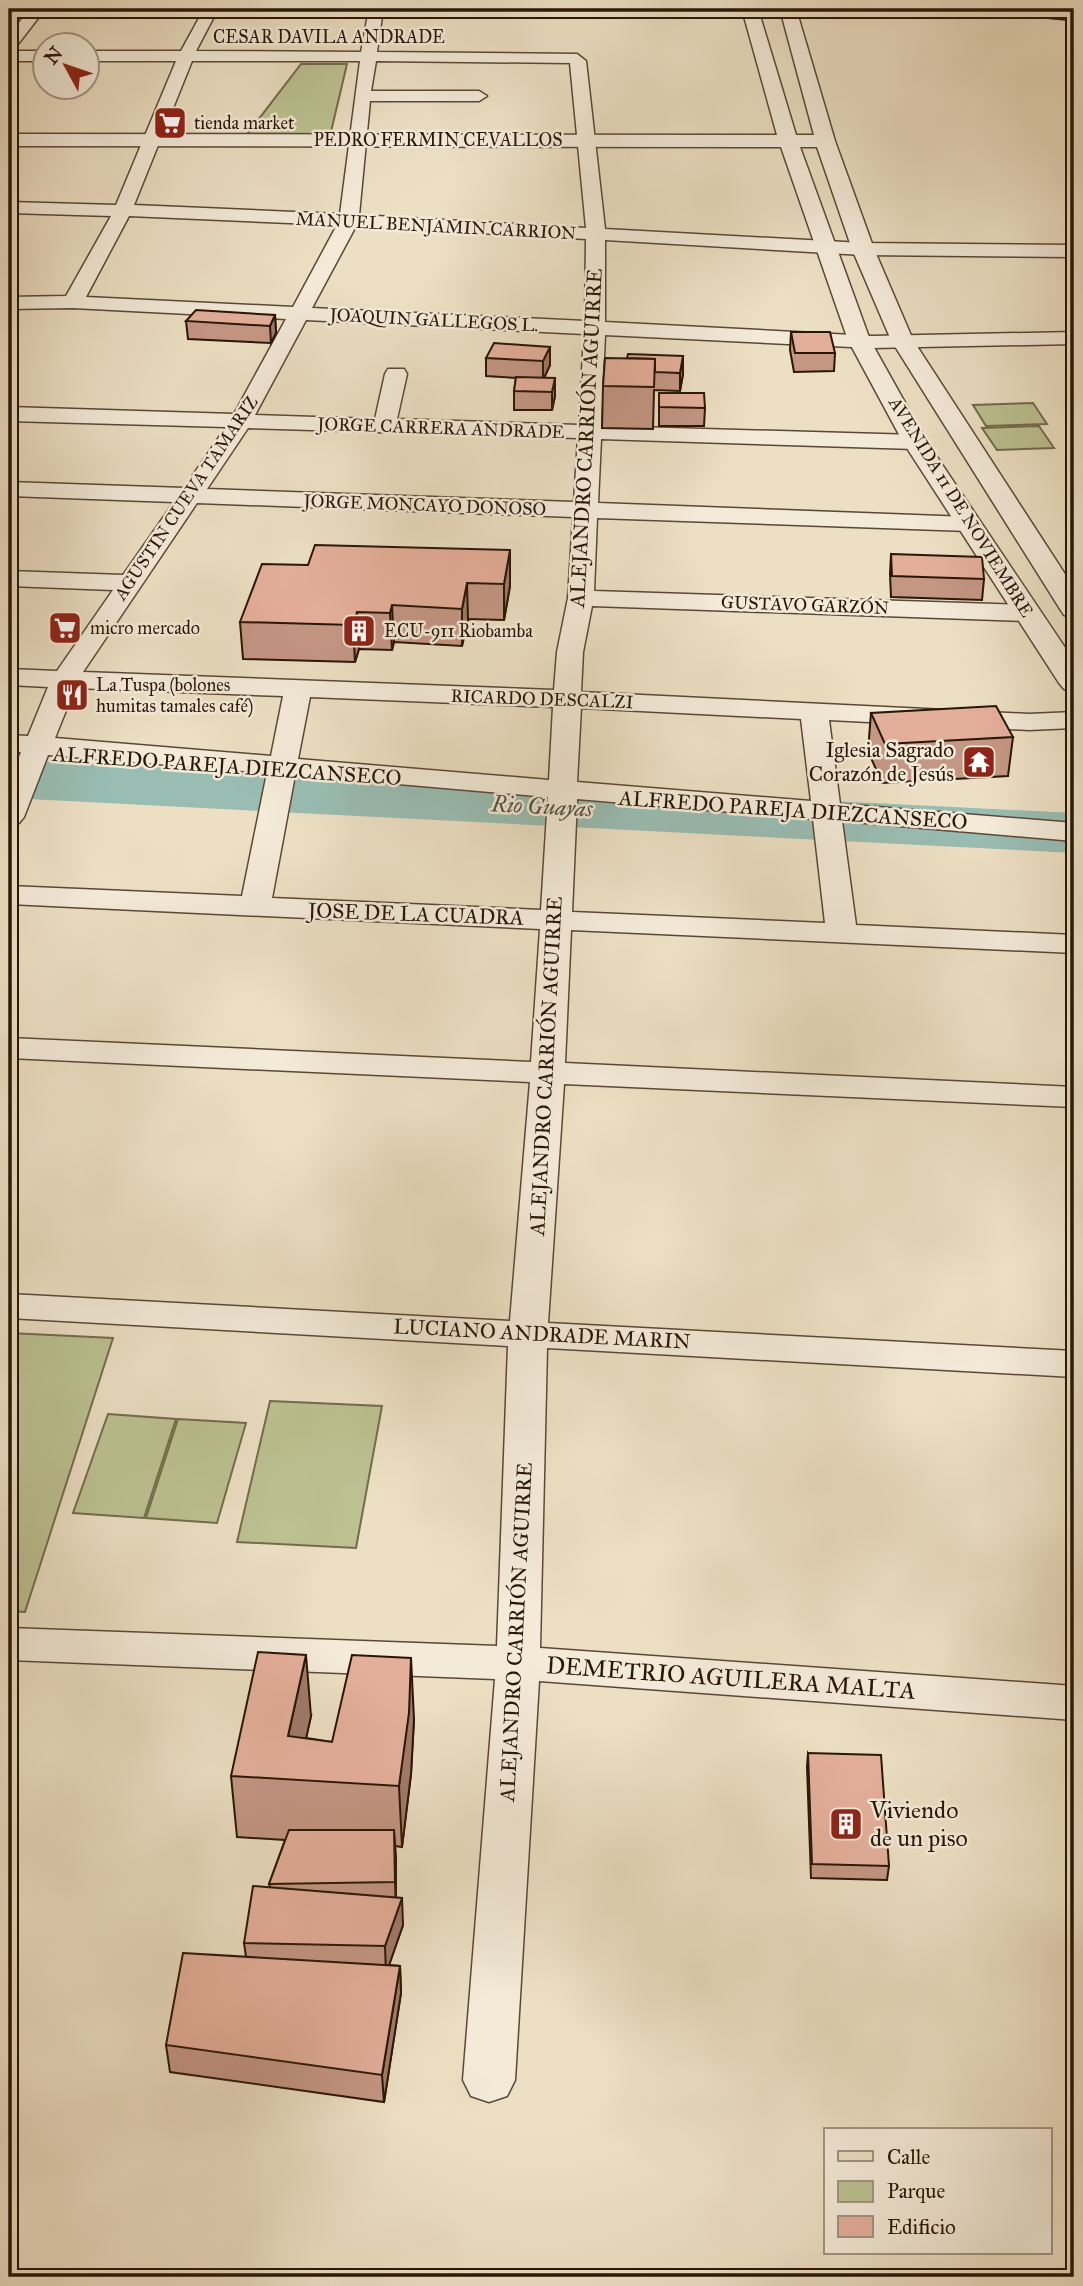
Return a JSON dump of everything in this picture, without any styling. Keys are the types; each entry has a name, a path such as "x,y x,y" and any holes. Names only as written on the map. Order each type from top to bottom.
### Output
{"main road":[{"path":"1009,9 1074,15"}],"street":[{"path":"9,45 38,9"},
{"path":"73,302 123,210 186,56 211,9"},
{"name":"AGUSTIN CUEVA TAMARIZ","path":"9,817 16,779 65,679 240,423 349,221 362,96 376,9"},
{"name":"AVENIDA 11 DE NOVIEMBRE","path":"750,9 788,140 859,340 915,442 1074,683"},
{"name":"AVENIDA 11 DE NOVIEMBRE","path":"788,9 825,141 863,249 912,326 965,442 1074,609"},
{"path":"764,55 802,55"},
{"path":"9,56 32,56"},
{"name":"CESAR DAVILA ANDRADE","path":"102,56 571,57"},
{"name":"ALEJANDRO CARRIÓN AGUIRRE","path":"489,2080 518,1663 528,1333 548,1074 570,652 581,598 595,328 596,236 588,140 578,61 571,57"},
{"path":"362,96 479,96"},
{"name":"PEDRO FERMIN CEVALLOS","path":"9,140 825,141"},
{"name":"MANUEL BENJAMIN CARRION","path":"9,207 349,221 863,249 1074,251"},
{"name":"JOAQUIN GALLEGOS L.","path":"9,303 73,302 872,342 912,326"},
{"path":"912,326 1074,319"},
{"path":"912,326 1074,338"},
{"path":"384,425 396,374"},
{"name":"JORGE CARRERA ANDRADE","path":"9,414 915,442"},
{"name":"JORGE MONCAYO DONOSO","path":"9,489 968,524"},
{"path":"9,578 129,583"},
{"name":"GUSTAVO GARZÓN","path":"581,598 1028,613"},
{"name":"RICARDO DESCALZI","path":"9,677 568,699 1029,722 1074,720"},
{"path":"255,907 298,689"},
{"path":"814,712 842,933"},
{"path":"9,743 1074,832"},
{"name":"ALFREDO PAREJA DIEZCANSECO","path":"9,749 1074,832"},
{"name":"JOSE DE LA CUADRA","path":"9,895 1074,944"},
{"path":"9,1048 1074,1097"},
{"name":"LUCIANO ANDRADE MARIN","path":"9,1306 1074,1364"},
{"name":"DEMETRIO AGUILERA MALTA","path":"9,1644 518,1663 1074,1703"}],"green space":[{"path":"301,64 347,64 330,136 245,137"},
{"path":"1033,403 1047,424 986,426 973,405"},
{"path":"1039,426 1054,448 997,450 982,428"},
{"path":"9,1333 113,1338 25,1612 9,1611"},
{"path":"270,1401 382,1406 356,1548 237,1542"},
{"path":"108,1414 176,1419 144,1518 73,1513"},
{"path":"178,1419 246,1423 217,1523 146,1518"}],"building":[{"path":"196,310 275,315 270,326 186,321"},
{"path":"791,332 830,332 835,353 795,353"},
{"path":"494,343 550,347 543,361 486,358"},
{"path":"628,354 683,356 680,373 655,372 655,359 627,358"},
{"path":"605,358 655,359 654,387 603,386"},
{"path":"516,377 555,378 552,392 514,391"},
{"path":"659,393 704,393 705,408 659,407"},
{"path":"315,545 510,550 504,584 467,583 462,609 392,605 390,613 357,612 353,625 240,622 262,564 308,565"},
{"path":"891,554 982,557 984,579 892,576"},
{"path":"996,706 1013,737 885,744 871,713"},
{"path":"258,1652 306,1655 288,1736 332,1742 352,1655 411,1658 409,1713 399,1786 231,1776"},
{"name":"Viviendo de un piso","path":"808,1753 881,1755 889,1866 812,1864"},
{"path":"289,1830 394,1830 395,1882 269,1884"},
{"path":"253,1886 402,1898 385,1946 244,1943"},
{"path":"183,1953 400,1966 382,2075 166,2045"}],"waterway":[{"name":"Rio Guayas","path":"9,779 1074,833"}],"place":[{"name":"tienda market","path":"170,123"},
{"name":"micro mercado","path":"65,628"},
{"name":"ECU-911 Riobamba","path":"359,631"},
{"name":"La Tuspa (bolones humitas tamales café)","path":"72,695"},
{"name":"Iglesia Sagrado Corazón de Jesús","path":"979,762"},
{"name":"Viviendo de un piso","path":"846,1824"}]}
